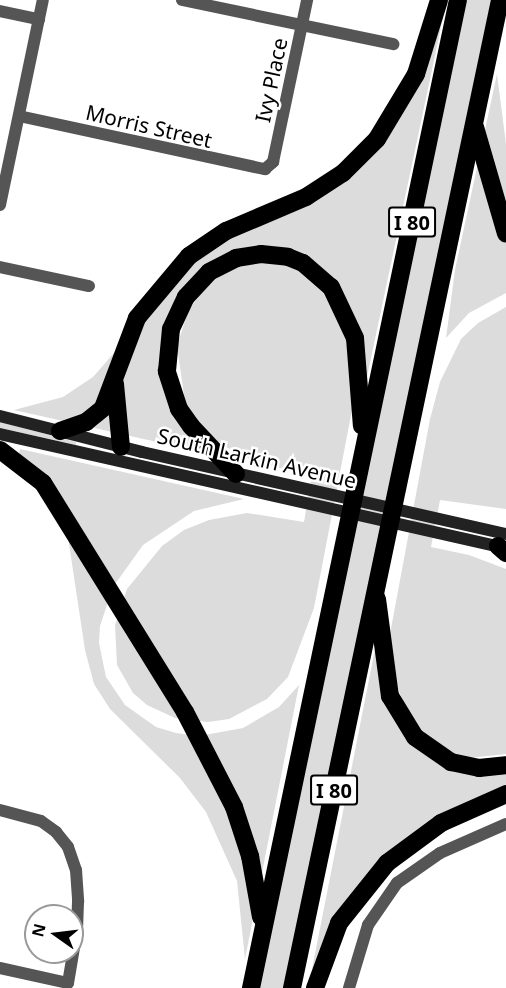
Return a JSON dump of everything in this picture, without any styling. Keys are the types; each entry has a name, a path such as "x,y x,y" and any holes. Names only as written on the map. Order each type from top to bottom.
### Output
{"highway":[{"path":"60,431 97,414 114,382 137,318 189,256 226,231 306,197 343,172 377,139 416,74 439,0"},
{"name":"I 80","path":"251,988 458,0"},
{"name":"I 80","path":"292,988 500,0"},
{"path":"474,124 506,234"},
{"path":"236,474 179,409 167,371 168,351 178,311 197,284 222,264 248,255 276,255 303,263 332,287 342,302 356,338 365,444"},
{"path":"114,382 121,447"},
{"path":"0,450 42,483 213,762 250,856 261,905 260,946"},
{"path":"375,592 389,689 406,726 425,747 451,762 479,768 506,765"},
{"path":"315,988 339,923 387,862 441,823 506,794"}],"main road":[{"name":"South Larkin Avenue","path":"0,416 121,447 447,521 504,545"},
{"name":"South Larkin Avenue","path":"0,434 434,532 504,545"}],"street":[{"path":"0,205 43,0"},
{"path":"182,0 393,44"},
{"name":"Ivy Place","path":"270,166 308,0"},
{"path":"0,11 39,19"},
{"name":"Morris Street","path":"19,116 261,171 270,166"},
{"path":"0,267 89,286"},
{"path":"0,810 41,821 68,847 76,870 78,902 76,940 68,983 0,968"},
{"path":"349,988 368,925 397,883 440,853 506,824"}],"shaded area":[{"path":"466,0 491,0 284,988 259,988"},
{"path":"444,13 367,377 361,333 344,294 304,258 207,266 162,359 206,453 14,410 63,397 93,377 200,254 345,179"},
{"path":"497,74 506,144 506,293 469,313 446,338 455,270"},
{"path":"252,262 280,263 293,268 306,275 330,297 348,334 352,410 314,608 288,677 267,699 229,719 208,722 175,718 147,705 133,693 117,665 115,625 127,589 162,546 184,530 209,520 247,513 304,522 312,475 262,464 240,455 218,442 198,423 185,402 177,346 188,311 208,284 233,268"},
{"path":"506,307 506,509 440,500 431,547 469,555 506,569 506,754 468,758 451,753 421,731 407,710 398,689 390,634 430,419 440,382 461,339 478,323"},
{"path":"0,422 76,442 76,445 0,428"},
{"path":"20,449 244,499 194,511 143,545 113,587 100,626 99,643 106,677 125,705 156,727 176,733 199,736 243,728 279,707 299,685 245,959 237,881 206,812 180,778 110,709 94,684 85,650 66,524 19,454"},
{"path":"376,644 417,747 506,770 506,788 418,830 312,969"}]}
